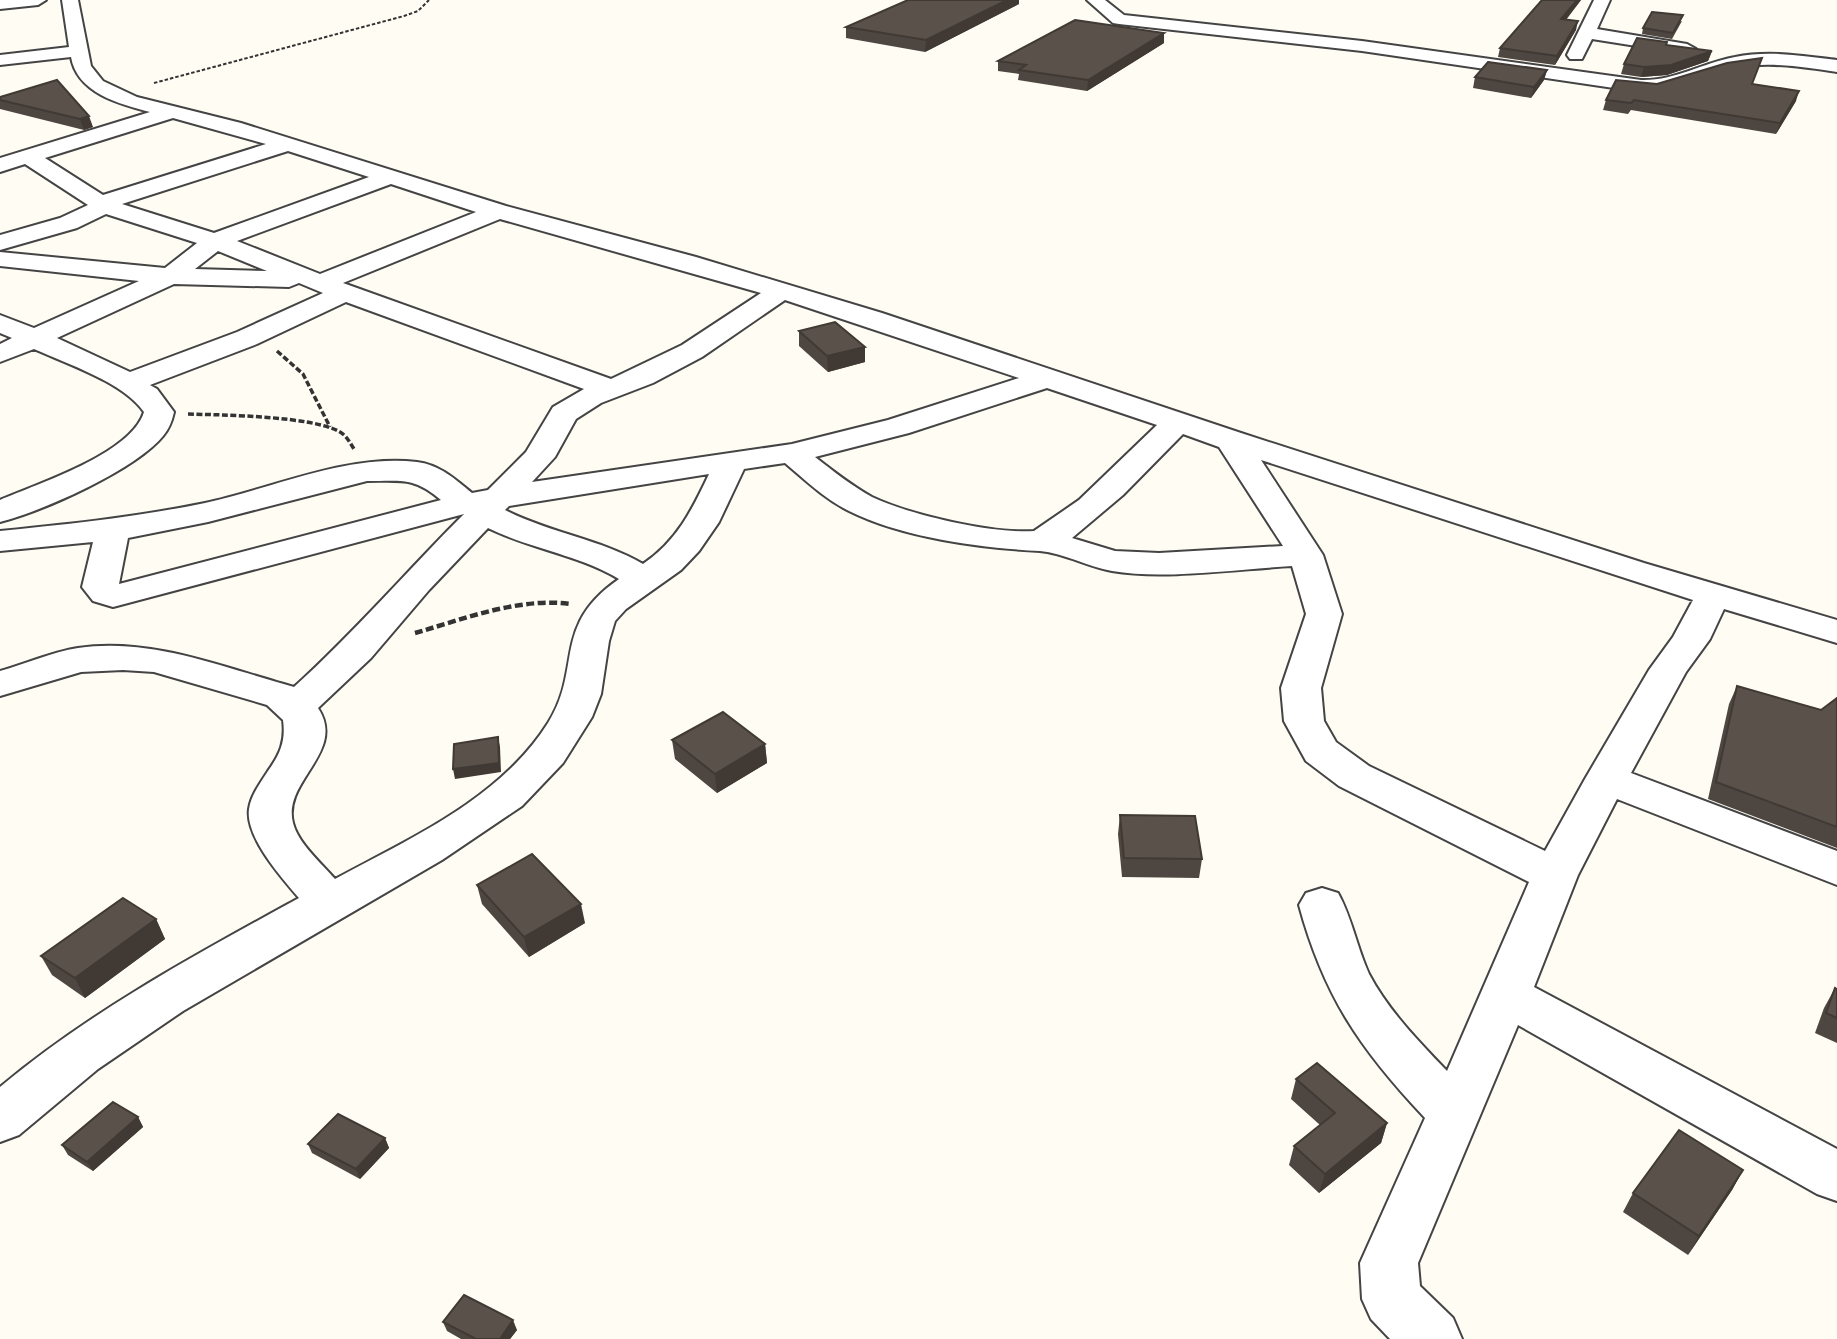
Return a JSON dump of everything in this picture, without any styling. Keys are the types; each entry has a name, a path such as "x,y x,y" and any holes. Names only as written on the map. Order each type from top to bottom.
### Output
{"street":[{"path":"0,4 38,0"},
{"path":"71,0 82,67 96,85 109,93 170,112 234,127 498,211 687,262 873,319 1230,440 1713,595 1837,632"},
{"path":"1094,0 1119,19 1362,46 1656,87 1676,83 1720,66 1756,59"},
{"path":"1566,76 1602,0"},
{"path":"1586,33 1756,59 1837,66"},
{"path":"0,60 80,51"},
{"path":"0,165 170,112"},
{"path":"0,243 288,144"},
{"path":"29,157 100,207 215,241 610,389"},
{"path":"0,354 170,276 215,241 390,177"},
{"path":"75,318 80,266 100,207"},
{"path":"0,259 170,276 316,281 498,211"},
{"path":"564,413 692,351 781,291"},
{"path":"128,383 247,338 346,292"},
{"path":"0,323 128,383 147,395 159,412 153,430 129,450 90,472 0,512"},
{"path":"296,707 358,650 481,504 539,457 564,413 568,393 567,371"},
{"path":"113,530 100,587 113,596 481,504 619,477 792,453 898,427 1045,379"},
{"path":"1042,541 1099,498 1177,422"},
{"path":"1230,440 1259,480 1306,555 1324,614 1301,688 1304,721 1321,751 1354,776 1555,875"},
{"path":"792,453 831,485 869,508 1000,540 1042,541 1113,561 1159,564 1306,555"},
{"path":"0,1119 24,1097 100,1041 201,975 476,818 522,785 548,753 578,705 597,621 612,603 678,554 698,528 731,462"},
{"path":"0,541 113,530 208,512 367,471 418,472 481,504 529,534 601,555 623,564 643,580"},
{"path":"1432,1339 1392,1299 1389,1264 1555,875 1606,779 1668,670 1691,639 1713,595"},
{"path":"0,684 78,660 123,658 156,661 281,696 303,716 304,745 270,807 271,823 278,838 328,903"},
{"path":"1606,779 1837,869"},
{"path":"1322,905 1338,958 1360,1001 1398,1054 1455,1114"},
{"path":"1506,995 1837,1177"}],"path":[{"path":"109,93 181,77 404,16 418,11 429,0"},
{"path":"247,338 282,354 292,362 318,397 330,427"},
{"path":"159,412 251,416 330,427 344,433 367,471"},
{"path":"358,650 427,629 542,602 556,601 576,606 597,621"}],"building":[{"path":"908,0 1007,0 926,40 846,27"},
{"path":"1542,0 1577,0 1561,19 1578,21 1557,56 1500,48"},
{"path":"1652,12 1683,15 1673,33 1643,28"},
{"path":"1075,20 1164,33 1088,80 1019,70 1026,65 998,61"},
{"path":"1637,38 1712,51 1671,65 1644,67 1624,64"},
{"path":"1762,58 1752,84 1799,91 1780,123 1634,100 1631,103 1606,100 1616,80 1657,84 1727,63"},
{"path":"1488,62 1547,70 1534,87 1475,77"},
{"path":"57,80 89,116 80,119 0,100 0,97"},
{"path":"835,322 865,347 827,356 799,331"},
{"path":"1737,686 1821,710 1837,698 1837,827 1716,782"},
{"path":"723,712 765,744 715,774 672,740"},
{"path":"498,737 499,763 453,769 454,744"},
{"path":"1120,815 1195,816 1202,859 1124,858"},
{"path":"532,854 581,904 524,937 477,885"},
{"path":"123,898 156,919 75,978 41,956"},
{"path":"1835,988 1837,989 1837,1018 1826,1013"},
{"path":"1317,1063 1387,1123 1325,1174 1294,1146 1335,1113 1296,1079"},
{"path":"113,1102 138,1117 87,1162 62,1145"},
{"path":"338,1114 385,1138 356,1169 308,1144"},
{"path":"1679,1130 1743,1170 1699,1236 1633,1193"},
{"path":"464,1295 513,1320 500,1339 476,1339 443,1322"}]}
